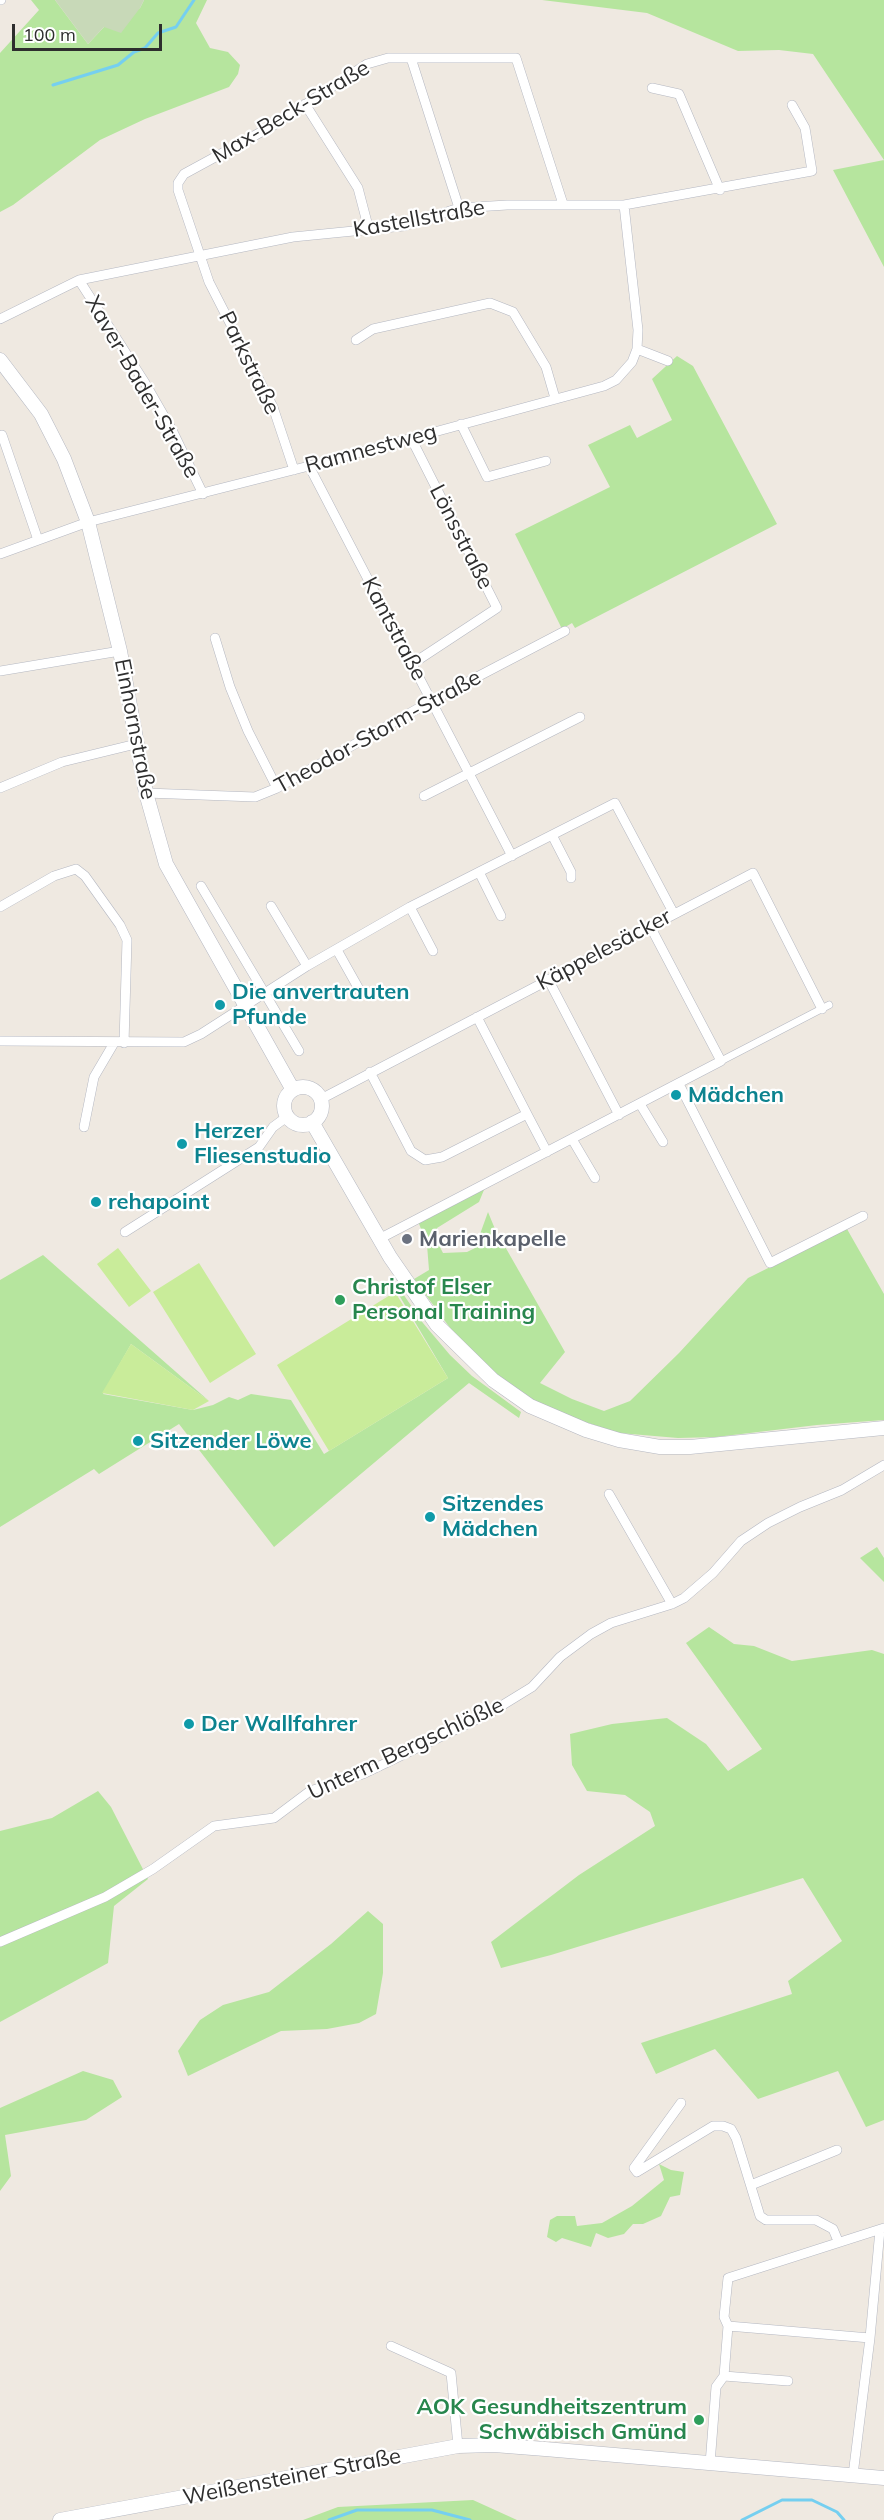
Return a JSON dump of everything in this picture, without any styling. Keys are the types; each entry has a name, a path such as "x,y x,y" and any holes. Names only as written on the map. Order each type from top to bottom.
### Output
{"main road":[{"name":"Einhornstraße","path":"0,360 41,414 64,459 88,522 120,651 136,744 160,849 173,880 293,1090"},
{"path":"311,1088 321,1099 320,1115 312,1122 298,1124 288,1116 285,1100 293,1090 311,1088"},
{"path":"312,1122 379,1239 405,1281 437,1325 493,1380 530,1406 559,1420 619,1440 660,1447 690,1447 884,1428"},
{"name":"Weißensteiner Straße","path":"60,2520 458,2446 494,2445 884,2478"}],"street":[{"name":"Max-Beck-Straße","path":"201,256 178,190 178,183 184,174 274,124 367,64 388,58 516,58 563,204"},
{"path":"411,58 459,208"},
{"path":"652,88 679,94 720,189"},
{"path":"304,104 358,188 369,230"},
{"name":"Kastellstraße","path":"0,319 79,280 293,237 404,226 459,208 563,204 624,205 812,171 805,128 792,105"},
{"path":"624,205 637,304 637,349 668,361"},
{"name":"Parkstraße","path":"201,256 209,282 273,407 294,470"},
{"name":"Xaver-Bader-Straße","path":"79,280 145,383 172,430 203,494"},
{"path":"356,340 373,329 490,303 513,312 546,367 555,398"},
{"name":"Ramnestweg","path":"0,554 88,522 203,494 604,386 616,380 632,363 637,349"},
{"path":"461,424 487,477 546,461"},
{"path":"2,435 38,540"},
{"name":"Lönsstraße","path":"411,438 497,608 412,663"},
{"name":"Kantstraße","path":"309,466 433,700 512,856"},
{"name":"Theodor-Storm-Straße","path":"146,793 255,797 277,788 433,700 565,631"},
{"path":"215,638 234,698 277,788"},
{"path":"0,671 120,651"},
{"path":"424,796 580,717"},
{"path":"0,788 62,762 136,744"},
{"path":"0,1041 184,1042 201,1034 307,966 410,907 615,803 674,914"},
{"path":"552,835 571,872 571,878"},
{"path":"0,907 54,876 76,869 85,876 120,925 127,939 124,1043"},
{"path":"479,872 501,916"},
{"name":"Käppelesäcker","path":"321,1099 753,873 826,1007"},
{"path":"201,886 299,1051"},
{"path":"271,906 307,966"},
{"path":"410,907 433,951"},
{"path":"650,926 721,1061"},
{"path":"337,950 360,991"},
{"path":"548,979 619,1114"},
{"path":"379,1239 826,1007"},
{"path":"477,1017 547,1152"},
{"path":"84,1127 94,1077 114,1043"},
{"path":"370,1072 411,1151 425,1160 442,1157 527,1114"},
{"path":"679,1084 770,1263 863,1216"},
{"path":"640,1104 663,1142"},
{"path":"125,1232 259,1147 273,1127 288,1116"},
{"path":"572,1138 595,1178"},
{"name":"Unterm Bergschlößle","path":"0,1942 105,1897 153,1869 214,1826 274,1818 310,1791 363,1774 488,1714 532,1687 560,1657 591,1634 611,1623 684,1598 712,1573 741,1541 768,1523 842,1490 884,1465"},
{"path":"609,1494 672,1604"},
{"path":"681,2103 634,2168 637,2172 713,2126 731,2129 736,2138 760,2216 766,2220 816,2220 833,2229 838,2241"},
{"path":"751,2185 837,2150"},
{"path":"710,2464 716,2388 724,2376 728,2326 724,2317 728,2278 838,2241 882,2229 853,2475"},
{"path":"728,2326 870,2338"},
{"path":"391,2346 451,2373 458,2446"},
{"path":"724,2376 788,2381"}],"green space":[{"path":"31,0 55,0 88,44 104,27 140,8 144,0 207,0 196,23 210,48 228,52 240,65 238,74 229,87 145,119 100,140 13,205 0,212 0,53 39,10"},
{"path":"55,0 144,0 121,33 104,27 88,44"},
{"path":"542,0 884,0 884,160 813,54 779,50 738,51 647,13"},
{"path":"884,160 884,267 833,170"},
{"path":"677,356 693,366 777,524 575,628 572,623 562,629 515,534 610,487 588,445 630,425 637,438 672,420 652,379"},
{"path":"486,1185 479,1202 437,1228 436,1239 443,1253 467,1252 475,1248 488,1212 495,1229 565,1352 540,1383 572,1399 604,1411 630,1401 679,1353 748,1278 847,1229 884,1294 884,1420 716,1437 678,1438 619,1433 551,1411 523,1395 502,1380 459,1340 414,1279 429,1270 427,1245 418,1221"},
{"path":"118,1248 151,1291 129,1307 97,1264"},
{"path":"43,1255 209,1401 131,1344 103,1394 193,1410 213,1405 229,1397 238,1400 251,1394 291,1400 324,1454 448,1378 396,1290 399,1288 423,1323 450,1355 472,1376 521,1412 519,1418 469,1383 274,1547 179,1424 99,1474 94,1469 0,1527 0,1280"},
{"path":"199,1263 256,1354 210,1383 153,1292"},
{"path":"395,1292 448,1378 329,1451 277,1365"},
{"path":"131,1344 209,1401 193,1410 102,1393"},
{"path":"877,1547 884,1558 884,1582 860,1558"},
{"path":"709,1627 734,1644 754,1646 792,1661 872,1650 884,1654 884,2120 866,2127 838,2071 758,2099 715,2049 656,2074 641,2043 792,1994 788,1981 842,1941 803,1878 551,1955 501,1968 491,1942 579,1875 655,1826 650,1812 625,1795 587,1791 572,1765 570,1734 612,1724 667,1718 706,1744 728,1771 762,1749 686,1643"},
{"path":"98,1791 111,1807 148,1879 114,1906 108,1963 0,2022 0,1831 52,1818"},
{"path":"368,1911 383,1924 383,1973 376,2014 359,2023 327,2029 281,2031 188,2076 178,2051 200,2020 223,2005 269,1992 331,1944"},
{"path":"83,2071 113,2080 122,2097 86,2120 5,2135 11,2176 0,2191 0,2108"},
{"path":"659,2164 671,2170 684,2172 680,2195 670,2197 661,2216 643,2224 633,2224 624,2234 608,2238 596,2233 591,2247 562,2238 556,2242 547,2237 550,2220 557,2216 575,2216 577,2226 602,2223 632,2206 664,2180"},
{"path":"473,2500 517,2520 303,2520 338,2507"}],"waterway":[{"path":"53,85 118,65 134,52 145,48 158,33 176,27 194,0"},
{"path":"742,2520 782,2500 812,2500 837,2512 844,2520"},
{"path":"329,2520 357,2510 432,2510 470,2520"}],"place":[{"name":"Die anvertrauten Pfunde","path":"220,1005"},
{"name":"Mädchen","path":"676,1095"},
{"name":"Herzer Fliesenstudio","path":"182,1144"},
{"name":"rehapoint","path":"96,1202"},
{"name":"Marienkapelle","path":"407,1239"},
{"name":"Christof Elser Personal Training","path":"340,1300"},
{"name":"Sitzender Löwe","path":"138,1441"},
{"name":"Sitzendes Mädchen","path":"430,1517"},
{"name":"Der Wallfahrer","path":"189,1724"},
{"name":"AOK Gesundheitszentrum Schwäbisch Gmünd","path":"699,2420"}]}
